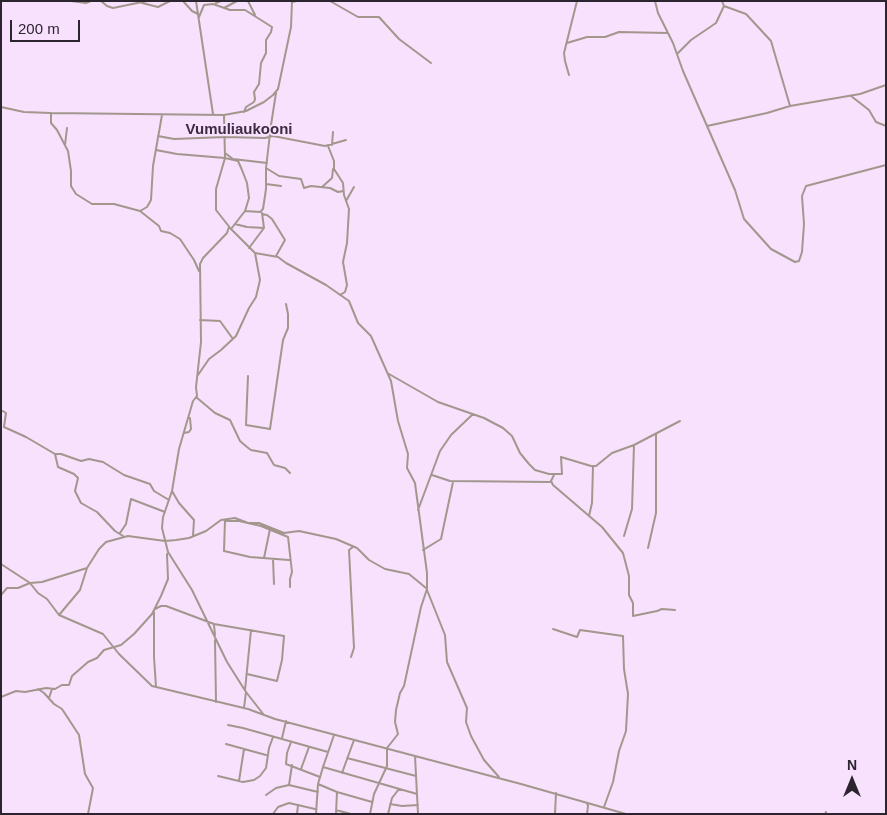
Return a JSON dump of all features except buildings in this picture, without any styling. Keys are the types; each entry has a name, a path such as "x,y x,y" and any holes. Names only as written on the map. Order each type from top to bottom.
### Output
{"street":[{"path":"71,1 86,3 91,1"},
{"path":"101,1 113,8 147,1"},
{"path":"137,3 157,7 170,1"},
{"path":"182,1 199,15"},
{"path":"196,1 212,114"},
{"path":"199,15 203,6 221,1"},
{"path":"224,8 237,1"},
{"path":"248,1 256,17"},
{"path":"249,248 264,228 262,213 276,92 282,75 291,28 292,2 297,1"},
{"path":"330,1 358,17 379,16 399,39 432,64"},
{"path":"569,75 564,57 578,1"},
{"path":"655,1 658,13 735,190 744,218 771,249 795,262 799,261 802,246 804,213 802,199 804,188 809,185 886,165"},
{"path":"677,54 691,40 716,23 724,6 722,1"},
{"path":"213,4 234,10 242,9 271,26 272,29 266,40 266,53 261,63 259,84 254,92 254,102 246,107 244,112"},
{"path":"724,6 746,14 770,39 790,106"},
{"path":"567,43 587,37 605,37 619,32 668,33"},
{"path":"707,126 790,106 850,96 886,85"},
{"path":"1,107 24,112 51,113 224,115 244,112 264,102 276,92"},
{"path":"850,96 869,110 876,122 886,126"},
{"path":"51,113 51,123 65,145 70,162 71,186 79,197 92,204 114,204 140,211 158,226 161,231 170,233 180,239 199,271"},
{"path":"140,211 145,209 150,202 162,114"},
{"path":"224,115 225,158 216,190 215,206 218,213 249,248 255,252 276,256 326,285 348,301 358,323 371,336 388,374 392,385 398,422 408,454 407,468 414,478 427,573 427,590 421,607 404,686 400,693 396,710 395,722 398,734 387,748 387,768 372,802 370,814"},
{"path":"65,145 67,128"},
{"path":"322,187 332,178 334,161 330,146 333,132"},
{"path":"158,136 174,139 264,138 270,136 330,146 346,140"},
{"path":"156,150 238,161 249,194 245,211 222,240 203,258 200,264 201,342 196,397 193,401 179,449 172,491 168,500 162,528 168,552 185,577 227,662 245,691 264,715"},
{"path":"225,153 233,159 267,163"},
{"path":"266,168 277,176 301,179 304,188 311,186 330,188 338,192 343,191"},
{"path":"333,168 343,183 343,191 349,209 347,246 343,262 347,284 345,292 340,295"},
{"path":"266,184 281,186"},
{"path":"346,201 354,187"},
{"path":"245,211 262,213 271,217 285,240 276,256"},
{"path":"235,224 264,228"},
{"path":"197,377 211,357 233,339 256,297 260,280 255,252"},
{"path":"248,376 246,425 270,429 283,340 288,328 286,304"},
{"path":"200,320 220,321 233,339"},
{"path":"388,374 438,402 484,418 508,431 523,456 533,468 554,475 562,474 561,457 592,466 597,465 615,452 634,445 680,421"},
{"path":"196,397 218,416 230,420 240,441 247,448 267,454 274,465 285,468 290,473"},
{"path":"1,410 6,413 1,431"},
{"path":"418,510 440,451 452,435 473,414"},
{"path":"184,433 189,432 191,429 189,416"},
{"path":"3,424 5,428 26,437 55,454 61,454 81,461 92,459 104,462 124,475 150,484 154,491 168,500"},
{"path":"648,548 656,513 656,434"},
{"path":"624,536 632,510 634,445"},
{"path":"55,454 58,467 74,474 78,478 75,491 81,503 97,512 123,536"},
{"path":"589,516 592,503 592,466"},
{"path":"432,475 453,482 551,482 602,527 623,552 629,576 629,595 634,606 633,616 657,611 662,608 674,610"},
{"path":"551,482 554,475"},
{"path":"423,550 441,540 453,482"},
{"path":"172,491 179,503 193,519 194,536"},
{"path":"119,534 126,524 131,499 165,512"},
{"path":"59,615 80,590 87,568 103,545 123,536 140,536 164,541 176,540 206,531 219,521 238,518 248,523 259,523 286,533 296,531 307,532 336,539 360,550 369,560 385,568 409,574 427,590 439,624 445,633 447,662 467,708 466,722 471,736 484,760 500,779"},
{"path":"224,520 224,551 289,560"},
{"path":"224,520 241,521 288,537 289,560 292,572 290,587"},
{"path":"216,524 224,527"},
{"path":"264,558 270,530"},
{"path":"351,656 354,648 349,550 353,547"},
{"path":"1,697 14,691 56,689 62,685 70,684 72,676 104,650 121,645 137,632 154,610 168,579 168,552"},
{"path":"273,559 274,584"},
{"path":"1,564 30,583 38,593 47,598 59,615 70,621 98,630 108,638 114,648 146,681 156,687 244,708 334,735 626,814"},
{"path":"1,595 8,588 18,588 30,583 42,582 87,568"},
{"path":"154,610 161,606 166,606 214,624 284,636 277,681 247,674"},
{"path":"154,610 154,674 156,687"},
{"path":"214,624 216,702"},
{"path":"244,708 251,630"},
{"path":"553,630 577,637 580,630 623,636 624,669 628,694 626,731 619,751 613,782 604,807"},
{"path":"38,689 62,709 79,735 80,752 86,776 93,788 88,814"},
{"path":"49,698 52,689"},
{"path":"282,739 286,721"},
{"path":"228,725 328,752"},
{"path":"316,814 318,784 334,735"},
{"path":"218,776 249,782 260,776 266,768 267,756 273,737"},
{"path":"342,772 354,740"},
{"path":"291,742 286,764 320,777"},
{"path":"226,744 267,756"},
{"path":"301,769 309,747"},
{"path":"239,781 244,749"},
{"path":"415,756 418,814"},
{"path":"348,758 416,776"},
{"path":"289,785 292,765"},
{"path":"322,767 417,794"},
{"path":"318,784 337,792 372,802"},
{"path":"266,795 276,788 289,785 318,792"},
{"path":"388,814 392,798 400,789"},
{"path":"336,814 337,792"},
{"path":"555,814 556,794"},
{"path":"273,814 278,806 289,803 316,809"},
{"path":"587,803 587,814"},
{"path":"390,804 402,806 418,805"},
{"path":"297,814 298,805"},
{"path":"336,810 351,814"}],"district":[{"name":"Vumuliaukooni","path":"239,130"}]}
